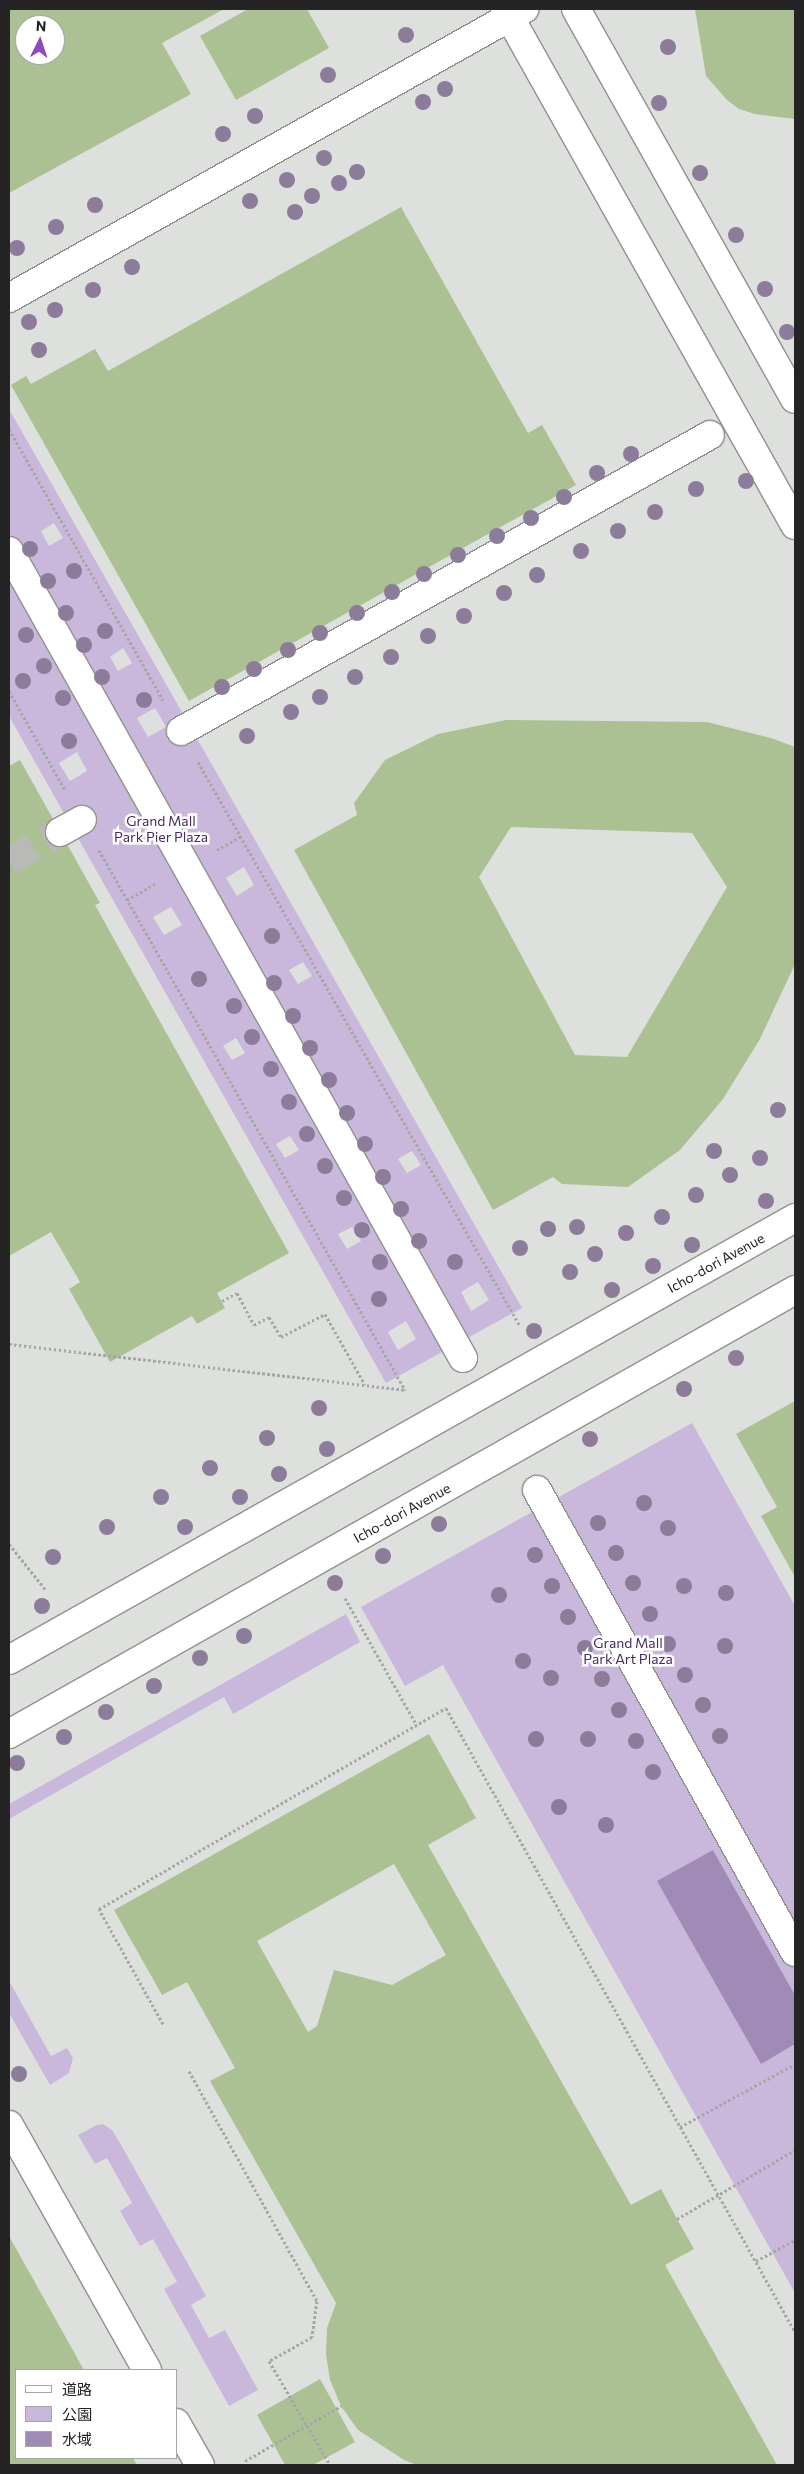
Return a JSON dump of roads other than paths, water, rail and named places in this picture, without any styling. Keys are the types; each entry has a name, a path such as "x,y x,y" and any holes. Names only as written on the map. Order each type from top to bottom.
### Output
{"street":[{"path":"576,9 795,399"},
{"path":"9,298 513,12 795,525"},
{"path":"181,731 710,435"},
{"path":"9,551 463,1358"},
{"name":"Icho-dori Avenue","path":"9,1660 795,1218"},
{"name":"Icho-dori Avenue","path":"9,1734 795,1290"},
{"path":"537,1490 795,1952"},
{"path":"9,2124 146,2369"},
{"path":"178,2426 200,2465"}],"water":[{"path":"713,1850 795,1995 795,2044 761,2064 657,1881"}],"tunnel":[{"path":"9,861 60,832"}],"park label":[{"name":"Grand Mall Park Pier Plaza","path":"161,830"},
{"name":"Grand Mall Park Art Plaza","path":"628,1652"}]}
